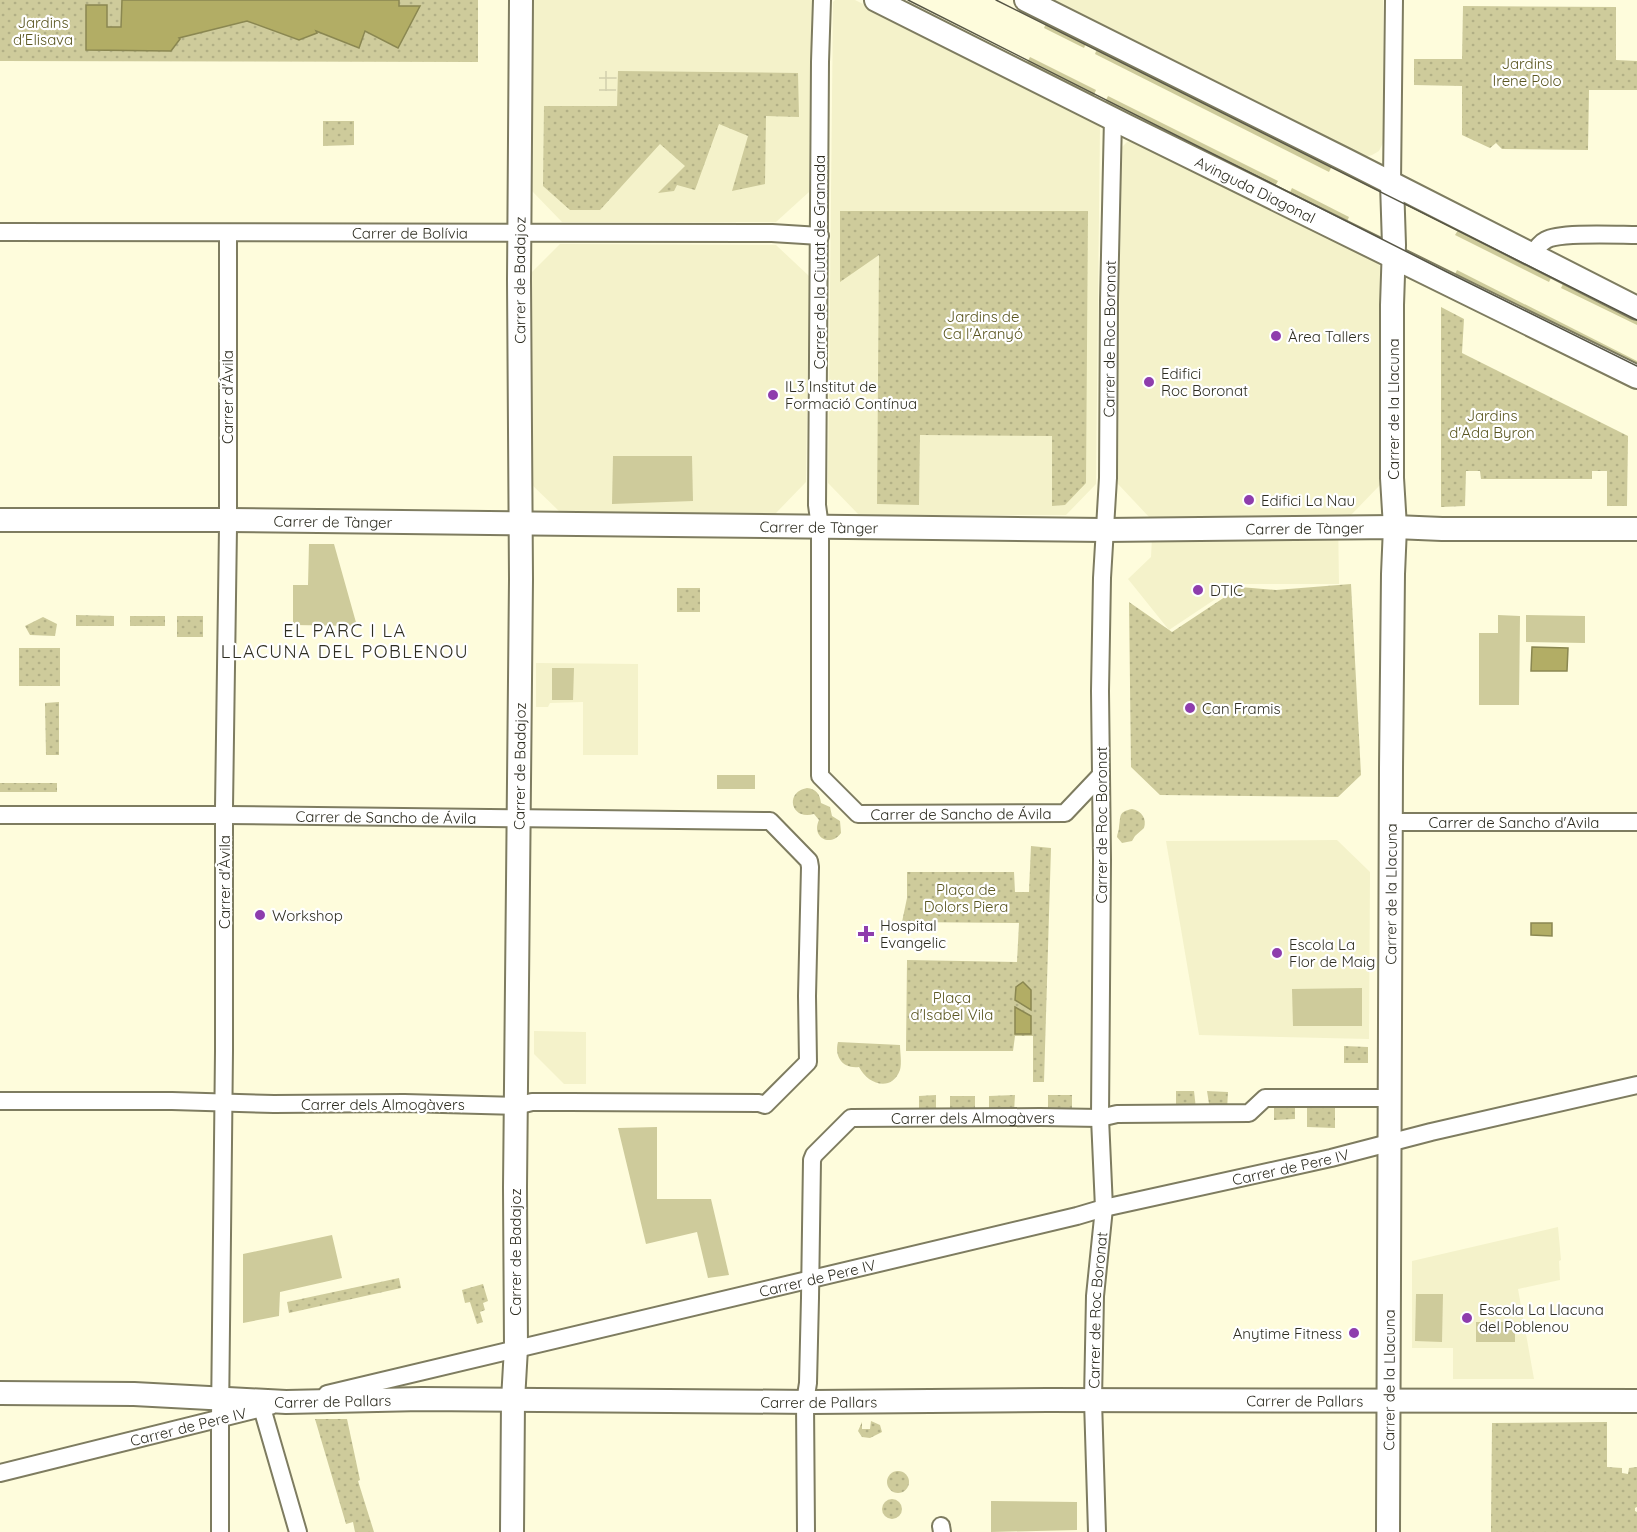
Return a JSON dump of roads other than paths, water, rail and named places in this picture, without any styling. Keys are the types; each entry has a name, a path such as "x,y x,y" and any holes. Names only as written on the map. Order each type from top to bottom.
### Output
{"street":[{"name":"Carrer de Badajoz","path":"512,1532 513,1400 516,1348 521,524 519,232 521,0"},
{"name":"Carrer de la Ciutat de Granada","path":"822,0 816,505 820,527 820,776 858,814"},
{"name":"Avinguda Diagonal","path":"876,0 1637,377"},
{"path":"1026,0 1637,308"},
{"path":"1392,183 1394,0"},
{"name":"Carrer de Roc Boronat","path":"1096,1532 1093,1400 1095,1296 1104,1208 1093,1118 1101,775 1100,691 1104,530 1108,478 1113,118"},
{"name":"Carrer de la Llacuna","path":"1388,1532 1389,1098 1395,527 1392,478 1394,257 1392,183"},
{"name":"Carrer de Bolívia","path":"0,232 772,233 820,236"},
{"name":"Carrer d'Àvila","path":"220,1532 228,233"},
{"path":"1533,254 1547,238 1637,235"},
{"name":"Carrer de Tànger","path":"0,520 228,520 1104,530 1395,527 1637,530"},
{"name":"Carrer de Sancho de Ávila","path":"858,814 1065,813 1101,775"},
{"name":"Carrer de Sancho de Ávila","path":"0,815 770,821 809,861 808,1062 765,1105"},
{"name":"Carrer de Sancho d'Avila","path":"1391,822 1637,822"},
{"name":"Carrer de Pere IV","path":"286,1402 369,1385 1104,1208 1332,1158 1637,1085"},
{"name":"Carrer dels Almogàvers","path":"810,1278 814,1155 851,1119 1093,1118 1117,1114 1249,1113 1265,1098 1389,1098"},
{"name":"Carrer dels Almogàvers","path":"0,1101 404,1103 516,1106 532,1102 759,1103 765,1105"},
{"path":"806,1532 806,1402 810,1278"},
{"name":"Carrer de Pallars","path":"0,1393 134,1394 220,1409 286,1402 356,1399 806,1402 1637,1401"},
{"path":"261,1404 298,1532"},
{"name":"Carrer de Pere IV","path":"0,1473 220,1409"}],"tram line":[{"path":"908,0 1637,366"},
{"path":"996,0 1637,320"}],"place":[{"name":"Àrea Tallers","path":"1276,336"},
{"name":"Edifici Roc Boronat","path":"1149,382"},
{"name":"IL3 Institut de Formació Contínua","path":"773,395"},
{"name":"Edifici La Nau","path":"1249,500"},
{"name":"DTIC","path":"1198,590"},
{"name":"Can Framis","path":"1190,708"},
{"name":"Workshop","path":"260,915"},
{"name":"Hospital Evangelic","path":"866,934"},
{"name":"Escola La Flor de Maig","path":"1277,953"},
{"name":"Escola La Llacuna del Poblenou","path":"1467,1318"},
{"name":"Anytime Fitness","path":"1354,1333"}],"district":[{"name":"EL PARC I LA LLACUNA DEL POBLENOU","path":"345,640"}],"park label":[{"name":"Jardins d'Elisava","path":"43,30"},
{"name":"Jardins Irene Polo","path":"1527,72"},
{"name":"Jardins de Ca l'Aranyó","path":"983,324"},
{"name":"Jardins d'Ada Byron","path":"1492,424"},
{"name":"Plaça de Dolors Piera","path":"966,898"},
{"name":"Plaça d'Isabel Vila","path":"952,1006"}]}
